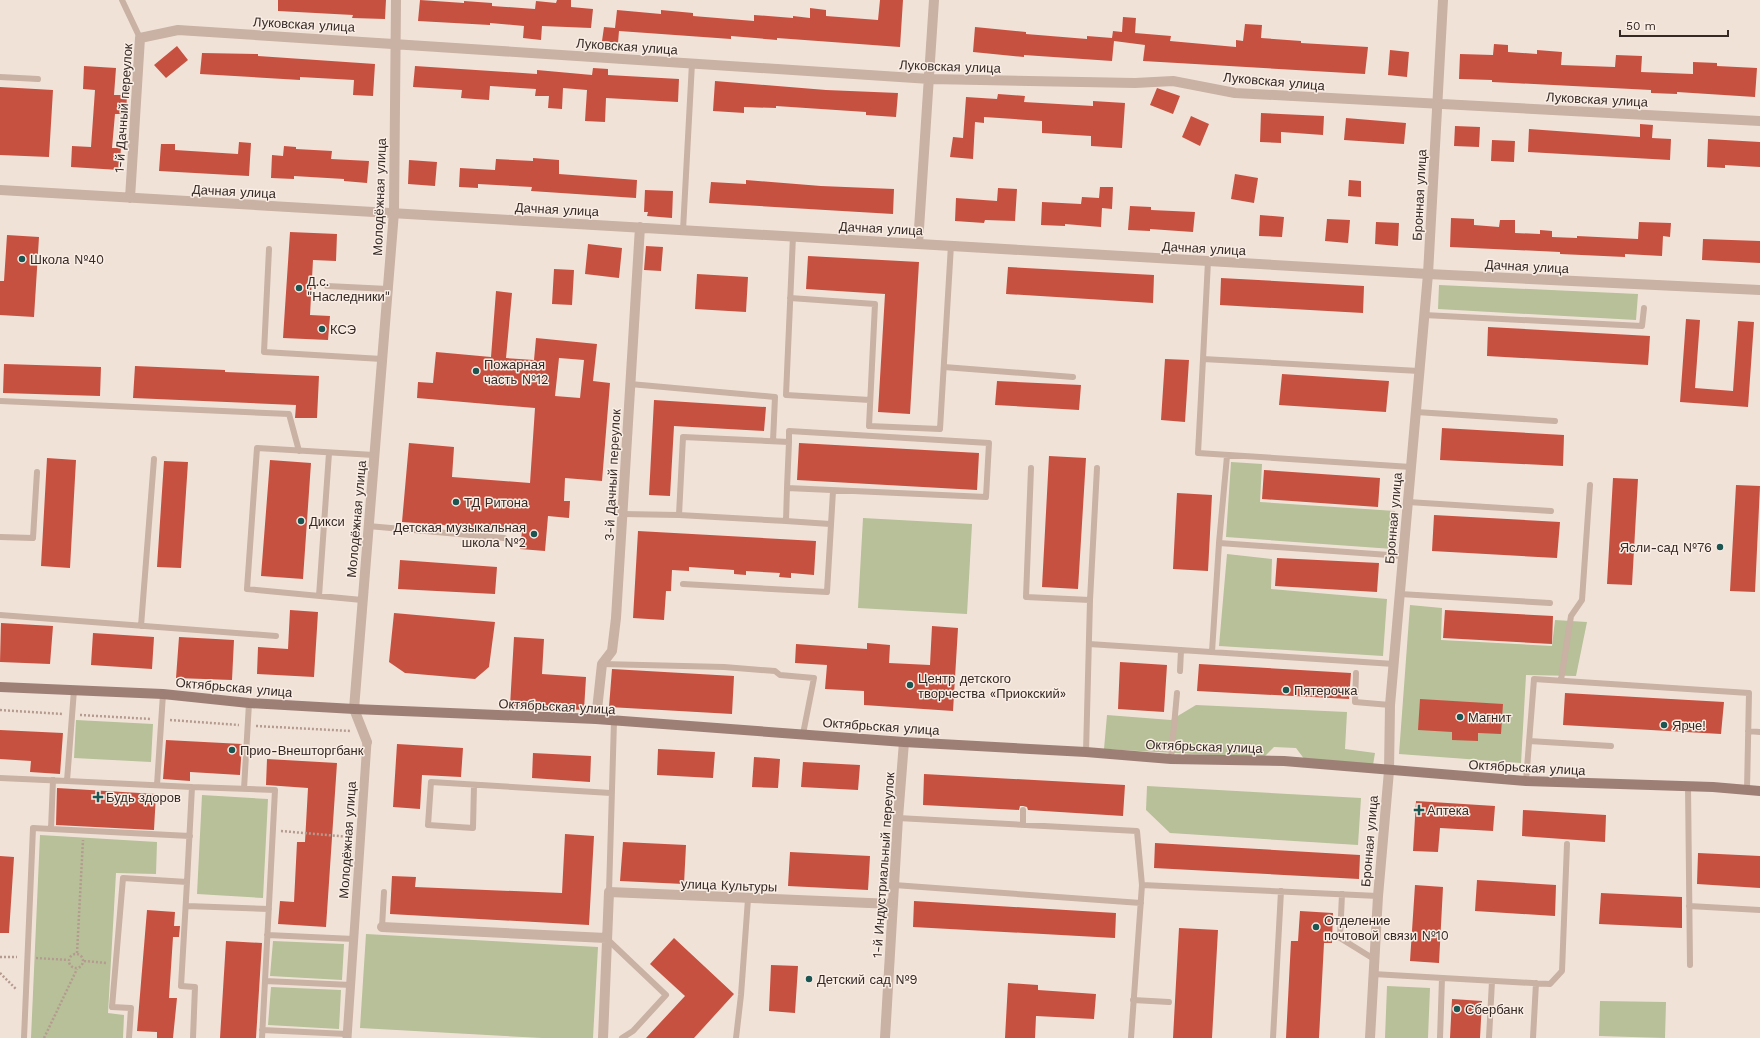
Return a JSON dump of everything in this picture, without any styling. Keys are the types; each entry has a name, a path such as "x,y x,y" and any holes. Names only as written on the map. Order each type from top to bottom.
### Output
{"main road":[{"name":"Октябрьская улица","path":"0,687 163,694 249,703 354,709 614,721 904,742 1086,752 1170,759 1284,761 1526,782 1688,786 1760,791"}],"street":[{"name":"Молодёжная улица","path":"347,1036 367,742 354,709 394,212 396,0"},
{"path":"918,244 934,0"},
{"name":"Бронная улица","path":"1370,1038 1378,896 1389,771 1390,705 1428,274 1443,0"},
{"name":"Луковская улица","path":"140,38 178,30 930,79 1136,83 1173,81 1235,93 1437,105 1760,120"},
{"name":"1-й Дачный переулок","path":"130,198 140,38"},
{"name":"Дачная улица","path":"0,190 1428,274 1760,290"},
{"name":"3-й Дачный переулок","path":"596,720 602,664 612,651 616,618 640,227"},
{"name":"1-й Индустриальный переулок","path":"885,1038 904,742"},
{"path":"603,1038 609,892"},
{"name":"улица Культуры","path":"609,892 893,904"},
{"path":"382,927 606,938"}],"lane":[{"name":"1-й Дачный переулок","path":"122,0 140,38"},
{"path":"683,230 692,63"},
{"path":"0,77 38,79"},
{"path":"793,236 786,395 870,400"},
{"path":"790,298 875,304 869,426 940,429 951,245"},
{"path":"270,249 264,352 382,359"},
{"path":"1208,261 1198,453 1411,467"},
{"path":"327,286 388,289"},
{"path":"1424,315 1642,326 1644,308"},
{"path":"1203,359 1419,371"},
{"path":"944,367 1073,377"},
{"path":"630,384 775,397 773,441"},
{"path":"0,401 289,414 299,451"},
{"path":"1416,412 1555,421"},
{"path":"786,521 787,488 789,442 789,431 989,443 986,497 787,488"},
{"path":"679,515 683,437 789,442"},
{"path":"362,600 247,589 257,448 374,455"},
{"path":"319,596 329,453"},
{"path":"1212,652 1219,543 1227,456"},
{"path":"141,626 154,459"},
{"path":"1031,468 1026,597 1090,600"},
{"path":"1086,752 1088,644 1097,468"},
{"path":"0,538 33,538 37,472"},
{"path":"1561,680 1571,616 1582,600 1590,485"},
{"path":"683,584 827,592 833,491"},
{"path":"1408,502 1551,511"},
{"path":"622,514 679,515 830,524"},
{"path":"368,526 504,538"},
{"path":"1219,543 1403,556"},
{"path":"1400,594 1550,603"},
{"path":"0,615 276,636"},
{"path":"1088,644 1394,664"},
{"path":"1180,671 1181,650"},
{"path":"602,664 724,667 775,671 780,675 814,678 802,734"},
{"path":"1356,673 1355,702 1390,705"},
{"path":"1526,782 1534,679 1749,693 1747,790"},
{"path":"67,781 74,690"},
{"path":"157,785 163,694"},
{"path":"1170,759 1176,694"},
{"path":"244,789 249,703"},
{"path":"609,892 614,721"},
{"path":"1748,731 1760,732"},
{"path":"1529,741 1611,746"},
{"path":"0,778 275,790 262,1038"},
{"path":"51,829 53,780"},
{"path":"474,785 473,828 428,825 431,782 611,793"},
{"path":"1688,786 1690,965"},
{"path":"192,787 181,986 195,987 193,1038"},
{"path":"1023,810 1023,825"},
{"path":"898,818 1136,831 1142,885 1131,1038"},
{"path":"24,1038 33,828 190,836"},
{"path":"1373,974 1550,984 1562,970 1566,844"},
{"path":"129,1038 131,1008 112,1007 123,878 187,882"},
{"path":"894,885 1141,903"},
{"path":"1142,885 1378,896"},
{"path":"1273,1038 1281,891"},
{"path":"382,927 384,892"},
{"path":"1342,894 1340,938 1374,959"},
{"path":"736,1038 741,995 748,899"},
{"path":"186,906 269,909"},
{"path":"1689,906 1760,910"},
{"path":"267,935 354,939"},
{"path":"606,938 666,995 633,1030 622,1038"},
{"path":"1440,1038 1442,978"},
{"path":"265,981 351,985"},
{"path":"1490,1038 1492,981"},
{"path":"1533,1038 1536,983"},
{"path":"1133,1000 1169,1002"},
{"path":"262,1030 347,1036"}],"path":[{"path":"0,710 363,732"},
{"path":"77,953 83,831"},
{"path":"273,831 360,838"},
{"path":"77,953 81,955 84,961"},
{"path":"77,953 70,956 68,961 71,967 77,968 82,966 84,961"},
{"path":"84,961 116,963"},
{"path":"44,1038 77,968"},
{"path":"0,973 26,1000"}],"green space":[{"path":"1439,285 1638,294 1636,320 1438,309"},
{"path":"1231,462 1262,464 1260,502 1395,511 1393,549 1226,537"},
{"path":"863,518 972,524 967,614 858,608"},
{"path":"1227,554 1272,559 1271,589 1387,599 1383,656 1219,646"},
{"path":"1410,605 1442,608 1441,640 1552,646 1555,620 1587,622 1576,676 1526,675 1521,763 1399,754"},
{"path":"1196,705 1347,712 1345,749 1375,753 1373,765 1305,760 1296,748 1274,747 1263,758 1104,749 1107,715 1171,720"},
{"path":"76,720 153,724 151,762 74,758"},
{"path":"1147,786 1361,798 1358,845 1170,833 1146,810"},
{"path":"202,795 268,799 263,898 197,894"},
{"path":"40,835 157,842 156,874 116,873 108,1013 124,1015 123,1038 31,1038"},
{"path":"366,934 598,947 593,1038 542,1038 360,1028"},
{"path":"273,941 344,944 342,980 270,976"},
{"path":"1387,986 1430,988 1428,1038 1385,1038"},
{"path":"271,987 341,990 339,1029 268,1025"},
{"path":"1600,1001 1666,1002 1665,1038 1599,1036"}],"building":[{"path":"278,0 386,0 385,19 352,18 353,15 278,11"},
{"path":"420,0 492,3 492,6 535,9 536,1 556,3 557,0 571,0 571,7 593,9 591,28 542,26 541,40 523,38 524,26 490,23 490,25 418,21"},
{"path":"880,0 903,0 900,47 777,38 777,40 731,36 731,39 619,31 618,43 602,41 604,27 615,28 617,10 661,14 661,10 693,13 693,16 754,21 754,15 810,18 810,8 826,10 826,16 878,20"},
{"path":"1123,17 1136,18 1135,33 1171,36 1170,41 1236,47 1236,40 1243,41 1245,24 1262,25 1261,38 1301,41 1301,43 1368,47 1365,74 1143,61 1145,45 1114,41 1112,61 1024,55 1024,57 973,52 975,27 1026,32 1026,34 1087,39 1087,36 1112,38 1113,31 1122,32"},
{"path":"1494,44 1508,45 1508,52 1537,54 1537,50 1562,52 1561,65 1615,67 1616,55 1642,56 1641,72 1693,74 1693,62 1717,63 1717,66 1757,68 1755,97 1677,92 1677,94 1651,93 1651,90 1459,79 1460,54 1493,55"},
{"path":"177,46 188,60 166,78 154,65"},
{"path":"1390,50 1409,52 1407,77 1388,75"},
{"path":"202,53 258,54 258,56 375,64 373,96 353,95 354,80 300,77 300,80 200,74"},
{"path":"84,66 116,68 114,95 127,95 126,114 115,114 112,148 121,148 119,170 71,167 72,146 91,147 95,90 83,89"},
{"path":"415,66 537,74 537,70 592,75 593,68 608,69 608,75 679,79 678,102 606,98 605,122 585,121 587,90 563,88 562,109 548,108 549,96 535,96 536,89 490,86 489,100 461,98 462,90 413,87"},
{"path":"715,81 826,90 898,93 896,117 866,115 866,112 776,106 776,108 744,107 744,113 713,111"},
{"path":"0,87 53,90 49,157 0,155"},
{"path":"1157,88 1180,96 1173,114 1150,105"},
{"path":"998,94 1025,96 1024,102 1093,106 1093,101 1125,103 1122,148 1091,146 1091,136 1042,133 1042,121 984,117 984,123 975,122 973,159 950,157 953,137 963,138 966,97 997,99"},
{"path":"1261,113 1324,116 1323,135 1281,132 1281,143 1260,142"},
{"path":"1191,116 1209,124 1200,146 1182,137"},
{"path":"1346,118 1406,123 1404,144 1344,140"},
{"path":"1640,124 1653,125 1652,138 1671,139 1670,160 1528,152 1529,129 1640,137"},
{"path":"1455,126 1480,127 1479,147 1454,146"},
{"path":"1708,139 1760,142 1760,167 1725,165 1725,168 1707,167"},
{"path":"1492,140 1515,141 1514,162 1491,161"},
{"path":"239,142 251,143 249,176 159,171 161,144 175,144 175,150 238,154"},
{"path":"284,146 296,147 296,149 332,151 331,159 369,161 367,183 344,181 344,179 294,176 294,179 271,178 272,155 283,156"},
{"path":"533,158 559,160 559,174 637,180 636,198 531,191 532,187 478,184 478,188 459,187 460,168 495,170 496,159 533,161"},
{"path":"409,160 437,162 435,186 408,184"},
{"path":"1235,174 1258,178 1254,203 1231,199"},
{"path":"746,180 821,186 894,189 893,214 709,203 711,182 746,184"},
{"path":"1349,180 1361,181 1361,197 1348,196"},
{"path":"1100,187 1113,187 1112,209 1102,208 1101,227 1065,224 1065,226 1041,225 1042,202 1081,204 1082,197 1099,198"},
{"path":"998,188 1017,189 1015,221 985,220 984,223 955,221 956,198 997,201"},
{"path":"645,190 673,191 672,218 647,216 648,212 644,212"},
{"path":"1130,206 1151,207 1151,210 1195,212 1193,232 1150,229 1150,231 1128,230"},
{"path":"1260,215 1284,217 1282,237 1259,236"},
{"path":"1451,218 1474,219 1474,225 1499,227 1500,220 1515,220 1515,233 1540,234 1540,230 1552,231 1552,237 1577,238 1577,236 1638,239 1639,222 1671,223 1670,237 1663,236 1662,256 1625,254 1625,257 1560,254 1560,252 1450,247"},
{"path":"1327,219 1350,220 1348,243 1325,241"},
{"path":"1376,222 1399,223 1398,246 1375,244"},
{"name":"Д.с. \"Наследники\"","path":"290,232 337,234 336,261 313,260 310,315 330,316 328,340 283,338"},
{"name":"Школа №40","path":"7,235 39,237 34,317 0,315 0,281 4,281"},
{"path":"1703,239 1760,241 1760,263 1702,260"},
{"path":"588,244 622,248 619,278 585,274"},
{"path":"646,246 663,247 661,271 644,270"},
{"path":"808,256 919,262 910,414 878,412 885,294 806,289"},
{"path":"1008,267 1154,275 1153,303 1006,294"},
{"path":"554,269 574,270 572,305 552,304"},
{"path":"697,274 748,277 746,312 695,309"},
{"path":"1221,278 1364,286 1363,313 1220,305"},
{"path":"496,291 512,293 506,358 534,360 536,338 597,344 593,381 610,383 602,481 565,478 564,501 570,501 569,518 548,516 545,551 520,549 522,531 402,522 409,443 454,447 452,477 530,483 535,408 417,398 418,382 433,383 436,352 491,357","holes":["559,358 584,360 580,398 555,396"]},
{"path":"1686,319 1700,320 1695,388 1733,391 1738,321 1754,322 1748,407 1680,402"},
{"path":"1488,327 1650,336 1648,365 1487,356"},
{"path":"1165,359 1189,360 1185,422 1161,420"},
{"path":"4,364 101,367 100,396 3,393"},
{"path":"135,366 319,376 317,418 295,418 296,405 133,398"},
{"path":"1282,374 1389,381 1386,412 1279,405"},
{"path":"997,381 1081,385 1079,410 995,405"},
{"path":"654,400 766,407 764,431 674,426 670,496 649,495"},
{"path":"1442,428 1564,435 1563,466 1440,460"},
{"path":"799,443 979,453 977,490 797,480"},
{"path":"1049,456 1086,458 1078,589 1042,587"},
{"path":"47,458 76,460 70,568 41,566"},
{"path":"270,460 311,463 303,579 261,576"},
{"path":"164,461 188,462 181,568 157,567"},
{"path":"1264,470 1380,478 1378,507 1262,499"},
{"path":"1613,478 1638,479 1632,585 1607,584"},
{"path":"1736,485 1760,486 1755,592 1730,591"},
{"path":"1177,493 1212,495 1208,571 1173,569"},
{"path":"1434,515 1560,522 1557,558 1432,551"},
{"path":"638,531 816,541 814,575 791,573 791,578 779,577 780,573 746,571 746,575 734,574 734,570 689,567 689,571 672,570 671,591 666,591 664,620 633,618"},
{"path":"1277,558 1379,563 1377,592 1275,586"},
{"path":"400,560 497,567 495,594 398,589"},
{"path":"290,610 318,612 314,677 257,674 258,647 288,649"},
{"path":"1445,610 1553,616 1552,644 1443,638"},
{"path":"394,613 495,622 489,667 475,679 405,673 389,662"},
{"path":"1,623 53,626 50,664 0,662"},
{"name":"Центр детского творчества «Приокский»","path":"932,626 958,628 953,711 864,705 864,691 825,689 827,665 795,663 796,644 867,649 867,643 890,645 889,663 930,665"},
{"path":"93,633 154,637 152,669 91,665"},
{"path":"179,637 234,640 232,680 176,678"},
{"path":"514,637 544,639 542,674 586,677 584,710 510,706"},
{"path":"1120,662 1167,665 1164,712 1118,709"},
{"path":"1199,664 1351,673 1349,699 1197,691"},
{"path":"612,669 734,676 732,714 609,707"},
{"path":"1565,693 1724,702 1721,734 1563,725"},
{"name":"Магнит","path":"1420,699 1503,704 1501,734 1478,733 1478,741 1452,740 1452,732 1418,730"},
{"path":"0,730 63,733 60,774 30,772 31,761 0,759"},
{"path":"166,740 242,744 240,775 190,772 190,781 163,779"},
{"path":"397,744 463,748 461,777 422,775 420,809 393,807"},
{"path":"658,749 715,752 713,778 657,775"},
{"path":"533,753 591,756 590,782 532,778"},
{"path":"754,757 780,759 778,788 752,787"},
{"path":"267,759 337,763 326,927 278,924 280,901 294,902 297,842 305,842 308,788 266,785"},
{"path":"803,762 860,765 858,790 801,787"},
{"path":"924,774 1125,785 1123,816 1028,810 1027,807 1023,806 1020,806 1019,810 923,805"},
{"path":"57,788 156,794 154,830 56,825"},
{"path":"1416,801 1495,806 1493,831 1440,828 1438,852 1413,851"},
{"path":"1523,810 1606,815 1605,842 1522,836"},
{"path":"565,834 594,836 589,925 390,914 392,876 416,877 415,887 562,893"},
{"path":"623,842 686,845 684,884 620,881"},
{"path":"1155,843 1360,855 1359,879 1154,868"},
{"path":"790,852 870,856 868,890 788,886"},
{"path":"1698,853 1760,856 1760,888 1697,884"},
{"path":"0,856 14,857 9,933 0,933"},
{"path":"1477,880 1556,885 1555,916 1475,911"},
{"path":"1415,885 1443,887 1439,963 1410,961"},
{"path":"1601,893 1682,897 1682,928 1599,924"},
{"path":"914,901 1116,913 1115,938 913,927"},
{"path":"147,910 175,912 174,926 180,926 179,937 173,937 169,998 177,998 173,1038 157,1038 157,1032 137,1031"},
{"path":"1300,911 1333,913 1332,943 1324,943 1319,1038 1286,1038 1291,941 1298,941"},
{"path":"1179,928 1218,930 1212,1038 1173,1038"},
{"path":"674,938 734,994 694,1038 646,1038 685,996 650,964"},
{"path":"226,941 262,943 256,1038 220,1038"},
{"path":"771,965 798,966 795,1013 769,1011"},
{"path":"1008,983 1038,985 1038,990 1096,994 1094,1019 1036,1016 1035,1038 1005,1038"},
{"path":"1452,999 1482,1001 1480,1038 1450,1038"}],"place":[{"name":"Школа №40","path":"22,259"},
{"name":"Д.с. \"Наследники\"","path":"299,288"},
{"name":"КСЭ","path":"322,329"},
{"name":"Пожарная часть №12","path":"476,371"},
{"name":"ТД Ритона","path":"456,502"},
{"name":"Дикси","path":"301,521"},
{"name":"Детская музыкальная школа №2","path":"534,534"},
{"name":"Ясли-сад №76","path":"1720,547"},
{"name":"Центр детского творчества «Приокский»","path":"910,685"},
{"name":"Пятерочка","path":"1286,690"},
{"name":"Магнит","path":"1460,717"},
{"name":"Ярче!","path":"1664,725"},
{"name":"Прио-Внешторгбанк","path":"232,750"},
{"name":"Будь здоров","path":"98,797"},
{"name":"Аптека","path":"1419,810"},
{"name":"Отделение почтовой связи №10","path":"1316,927"},
{"name":"Детский сад №9","path":"809,979"},
{"name":"Сбербанк","path":"1457,1009"}]}
